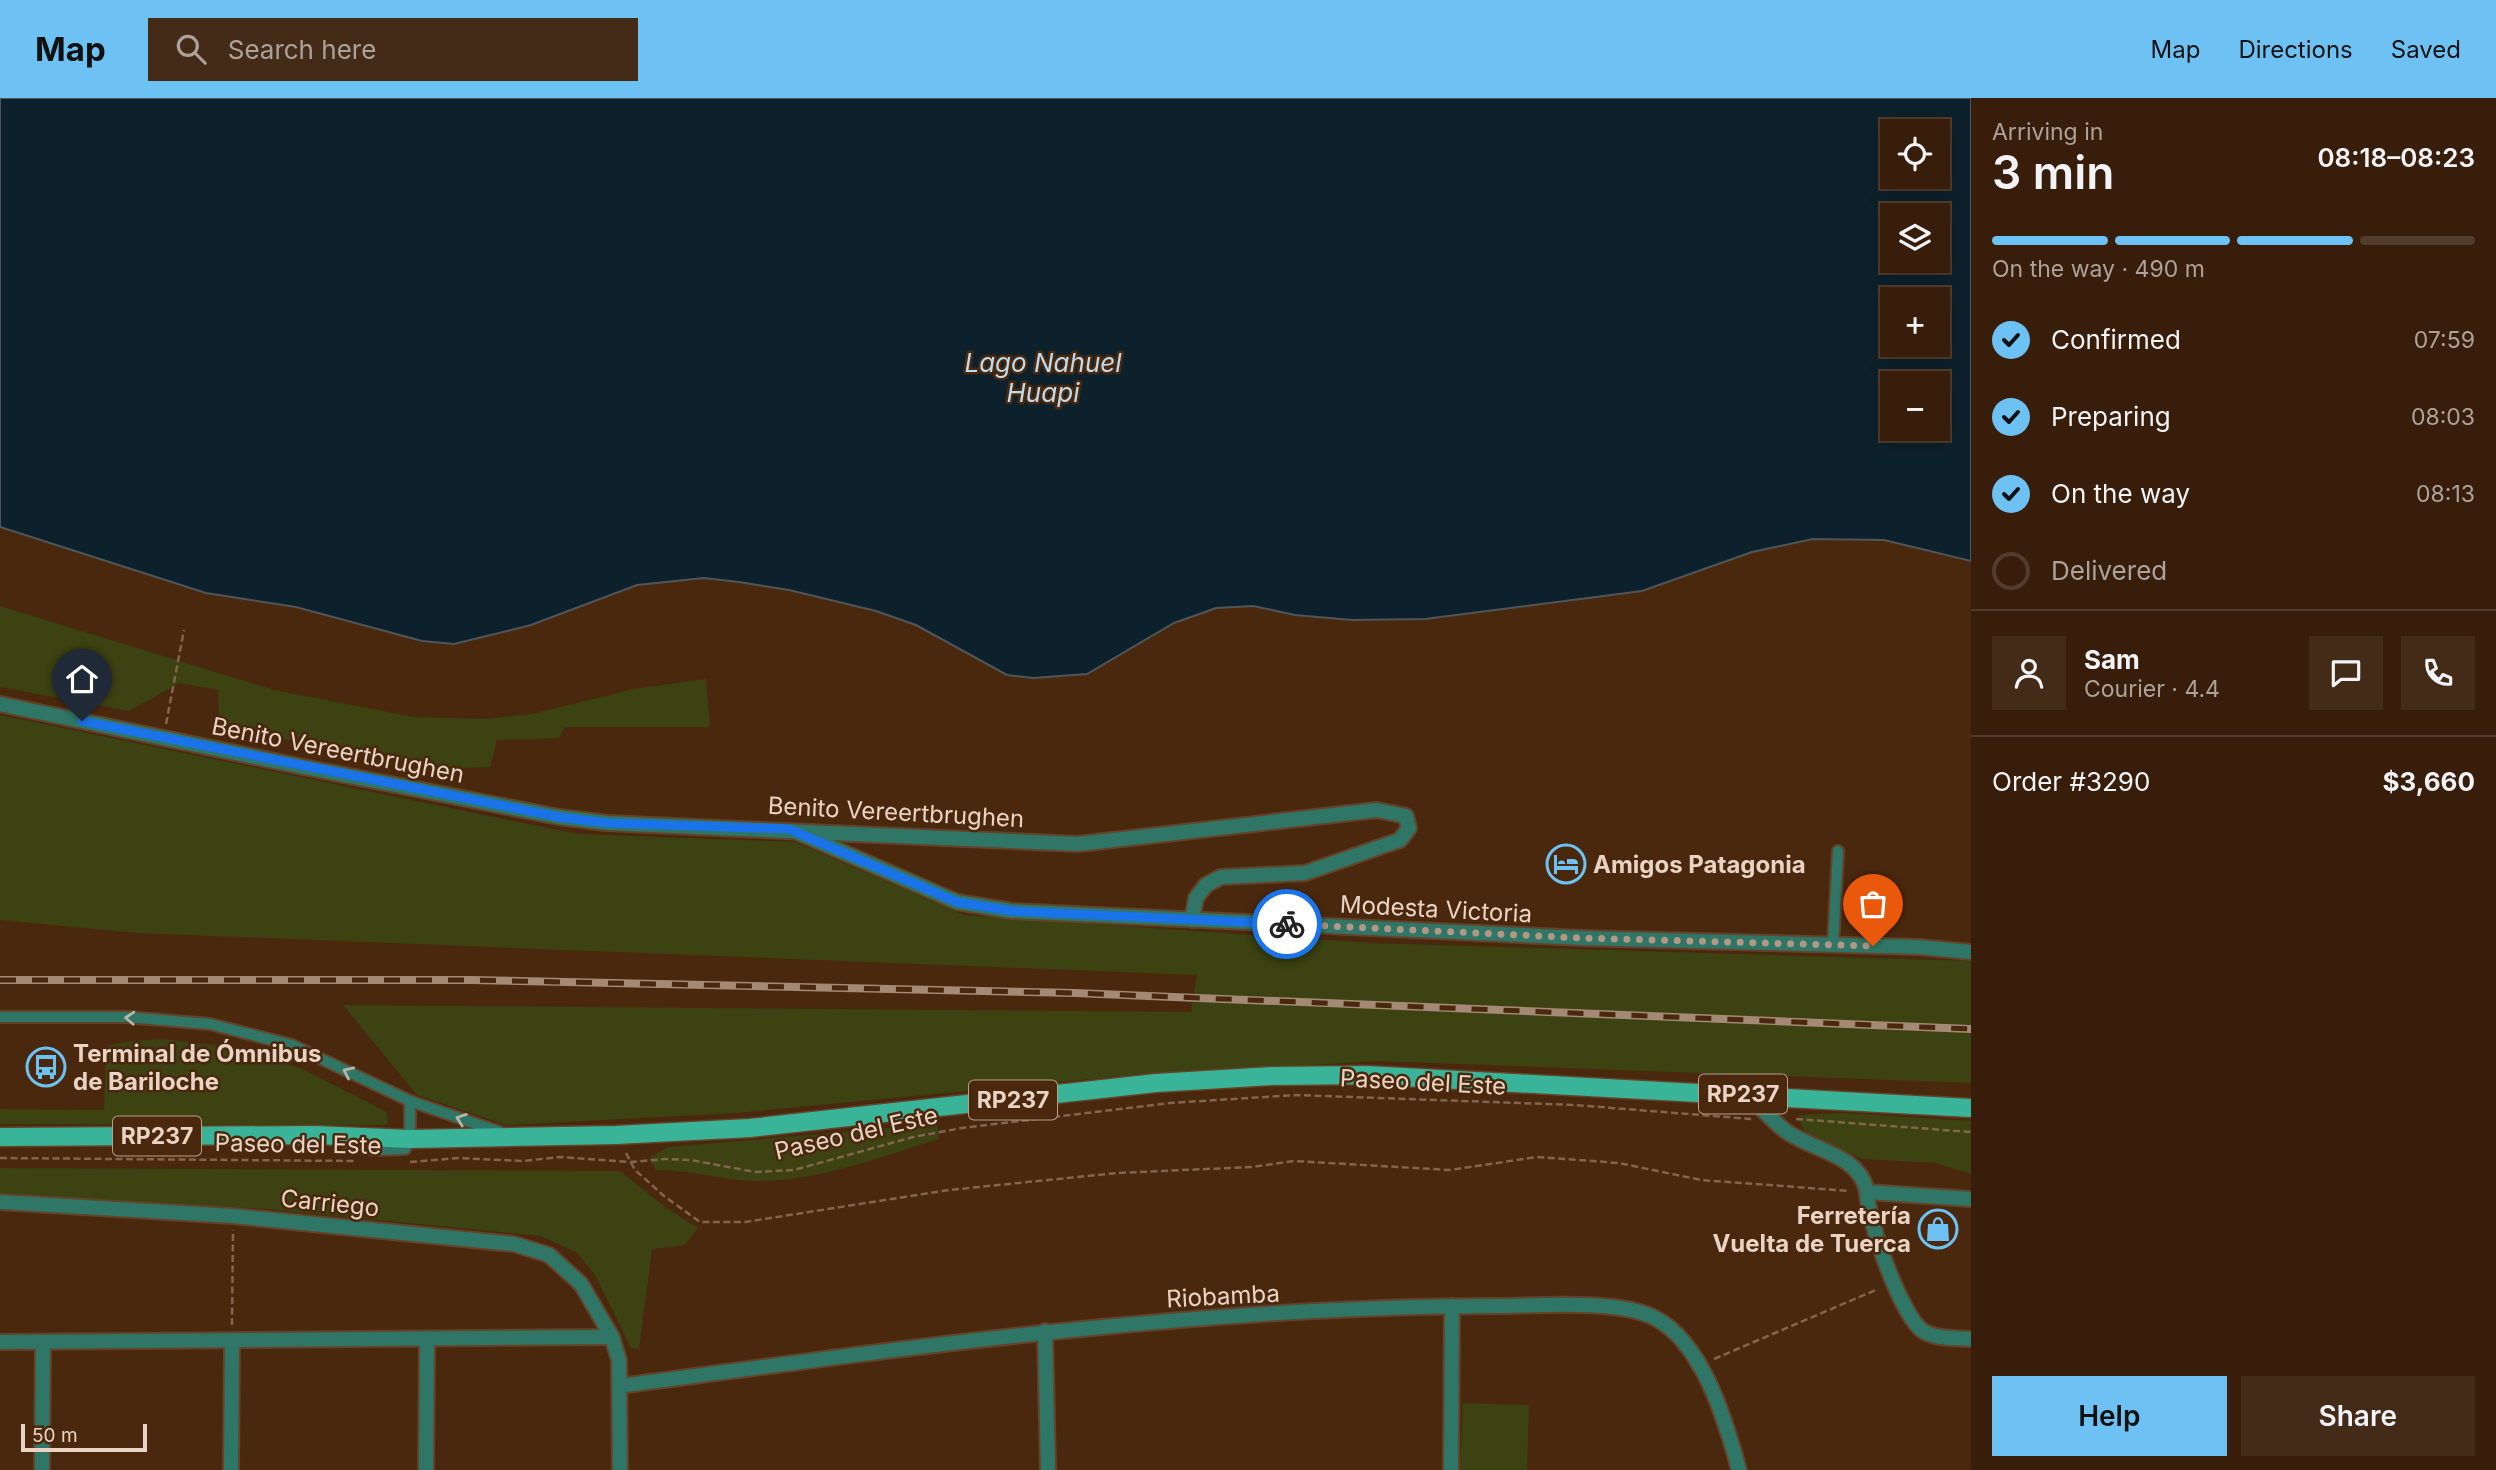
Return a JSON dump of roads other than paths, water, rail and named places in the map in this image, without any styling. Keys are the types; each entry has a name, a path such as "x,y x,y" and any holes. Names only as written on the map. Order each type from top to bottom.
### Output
{"main road":[{"name":"RP237","path":"0,1137 314,1135 410,1139 750,1129 1156,1083 1272,1076 1367,1075 1971,1108"}],"street":[{"name":"Benito Vereertbrughen","path":"0,704 559,817 607,823 789,829 1078,844 1377,810 1406,816 1409,828 1400,840 1304,873 1222,877 1206,885 1196,898 1192,920"},
{"name":"Modesta Victoria","path":"789,829 957,902 1012,911 1569,938 1833,945 1971,952"},
{"path":"1747,1094 1787,1132 1853,1166 1864,1179 1867,1210 1911,1319 1924,1332 1971,1339"},
{"path":"1867,1192 1971,1199"},
{"name":"Carriego","path":"0,1202 233,1216 514,1244 549,1255 582,1284 612,1337 619,1360 620,1470"},
{"path":"1451,1470 1452,1306"},
{"name":"Riobamba","path":"620,1386 1045,1331 1452,1306 1588,1306 1627,1310 1655,1318 1674,1335 1699,1365 1728,1431 1739,1470"},
{"path":"1045,1331 1048,1470"},
{"path":"0,1342 612,1337"},
{"path":"232,1340 232,1470"},
{"path":"426,1470 427,1340"},
{"path":"42,1470 43,1342"}],"lane":[{"path":"1833,945 1838,851"},
{"path":"0,1017 126,1017 210,1024 292,1045 410,1101 512,1137"},
{"path":"410,1101 410,1139"}],"water":[{"name":"Lago Nahuel Huapi","path":"0,98 1971,98 1971,561 1884,540 1813,539 1752,552 1642,591 1425,619 1352,620 1295,615 1253,606 1216,608 1174,623 1087,674 1033,678 1007,675 916,625 876,611 789,590 704,578 637,585 531,625 454,644 422,641 296,607 206,593 0,527"}],"railway":[{"path":"0,980 471,980 1075,993 1971,1029"}],"place":[{"name":"Amigos Patagonia","path":"1566,864"},
{"name":"Terminal de Ómnibus de Bariloche","path":"46,1067"},
{"name":"Ferretería Vuelta de Tuerca","path":"1938,1229"}]}
